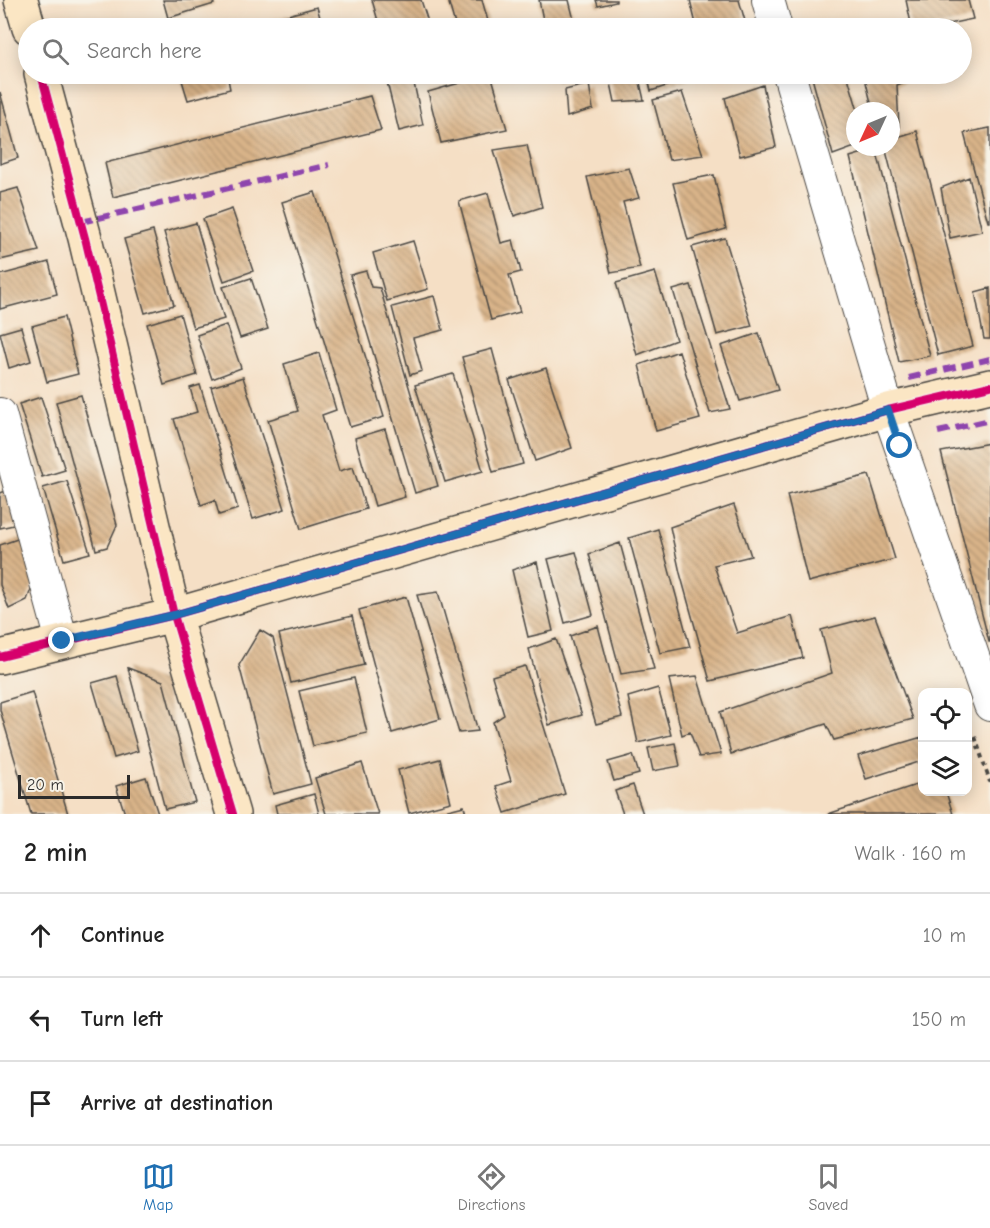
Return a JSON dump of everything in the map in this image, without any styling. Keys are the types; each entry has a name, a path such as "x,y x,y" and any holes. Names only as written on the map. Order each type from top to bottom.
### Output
{"street":[{"path":"21,0 26,18"},
{"path":"768,0 773,18"},
{"path":"44,84 85,238 174,615 233,814"},
{"path":"792,84 981,716"},
{"path":"0,657 174,615 888,410 990,386"},
{"path":"0,414 62,641"}],"path":[{"path":"981,716 990,782"}],"building":[{"path":"163,0 213,0 214,4 168,18"},
{"path":"372,0 421,0 427,18 377,18"},
{"path":"448,0 482,0 487,18 453,18"},
{"path":"539,0 569,0 574,18 543,18"},
{"path":"596,0 616,0 616,2 598,6"},
{"path":"690,0 739,0 744,18 694,18"},
{"path":"906,0 968,0 973,19 972,18 910,18"},
{"path":"317,7 320,18 277,18"},
{"path":"183,84 229,84 230,89 188,100"},
{"path":"387,84 414,84 423,125 399,131"},
{"path":"456,84 494,84 507,129 441,143 428,92"},
{"path":"589,84 593,109 567,117 565,90"},
{"path":"611,84 640,84 644,100 615,102"},
{"path":"649,84 673,84 651,91"},
{"path":"814,84 850,84 855,102 846,102 846,150 833,155"},
{"path":"866,84 899,84 897,85 898,102 871,102"},
{"path":"763,85 776,147 740,156 725,98"},
{"path":"0,92 18,158 0,164"},
{"path":"682,92 703,155 669,160 653,100"},
{"path":"370,96 381,130 113,197 105,163"},
{"path":"990,128 990,222 988,222 964,133"},
{"path":"917,131 973,346 938,355 887,156 900,156 900,136"},
{"path":"527,145 542,207 514,216 494,150"},
{"path":"878,156 930,356 899,362 850,157"},
{"path":"629,168 639,198 623,202 640,268 611,273 587,177"},
{"path":"714,175 726,229 688,240 673,183"},
{"path":"969,177 982,231 950,238 941,188"},
{"path":"18,188 39,251 0,260 0,193"},
{"path":"315,192 384,417 350,427 282,202"},
{"path":"488,193 501,243 513,240 521,272 509,275 520,312 491,320 459,201"},
{"path":"232,209 253,271 224,281 203,219"},
{"path":"196,223 224,319 193,328 164,232"},
{"path":"153,231 174,305 145,313 124,239"},
{"path":"725,238 752,326 717,335 692,247"},
{"path":"413,241 428,289 387,301 373,253"},
{"path":"49,262 57,294 0,309 0,275"},
{"path":"366,271 371,287 380,288 438,486 415,493 350,275"},
{"path":"655,272 676,340 637,355 616,283"},
{"path":"251,278 268,329 240,338 223,287"},
{"path":"691,285 730,409 710,413 673,290"},
{"path":"990,288 990,339 984,339 975,292"},
{"path":"434,296 443,330 413,338 422,371 410,375 392,307"},
{"path":"180,314 197,375 164,385 147,324"},
{"path":"64,317 78,374 47,382 32,326"},
{"path":"226,325 241,368 212,379 197,335"},
{"path":"21,327 31,361 9,368 0,333"},
{"path":"759,333 778,390 740,401 721,346"},
{"path":"492,349 523,464 493,472 462,357"},
{"path":"679,351 700,419 656,431 639,365"},
{"path":"319,353 336,410 322,415 339,471 353,467 366,509 301,529 268,420 298,411 284,364"},
{"path":"546,368 572,448 535,461 509,380"},
{"path":"453,374 483,471 445,482 415,385"},
{"path":"243,377 285,509 253,519 211,387"},
{"path":"200,385 238,509 219,515 215,500 201,505 174,419 197,412 190,388"},
{"path":"81,395 117,525 107,547 96,550 56,402"},
{"path":"41,397 65,470 42,477 19,404"},
{"path":"385,429 405,497 375,506 355,438"},
{"path":"990,443 990,642 989,642 941,452"},
{"path":"869,475 895,559 808,582 787,495"},
{"path":"67,481 90,553 64,560 43,488"},
{"path":"6,491 18,524 0,528 0,493"},
{"path":"734,505 751,556 714,565 737,633 792,616 803,658 710,681 680,573 670,527"},
{"path":"658,529 690,647 660,653 629,538"},
{"path":"26,536 37,573 27,600 9,609 0,585 0,545"},
{"path":"620,543 654,669 621,674 589,554"},
{"path":"576,552 593,615 565,623 548,559"},
{"path":"537,562 553,631 528,637 512,570"},
{"path":"438,592 478,731 459,733 417,595"},
{"path":"406,597 440,719 392,733 359,610"},
{"path":"352,616 364,665 291,683 279,634"},
{"path":"875,616 913,719 834,740 826,724 731,754 720,712 832,673 821,630"},
{"path":"598,626 622,717 596,724 570,636"},
{"path":"260,630 273,638 311,784 273,794 239,665"},
{"path":"556,639 582,715 549,725 529,649"},
{"path":"525,666 565,794 505,813 496,786 511,781 493,722 504,715 492,676"},
{"path":"128,668 163,681 195,802 165,809"},
{"path":"117,676 138,751 114,758 92,683"},
{"path":"697,676 721,754 699,757 690,732 682,735 669,679"},
{"path":"354,678 367,733 313,746 299,691"},
{"path":"658,688 671,735 638,743 628,697"},
{"path":"32,692 68,814 31,814 0,710 0,702"},
{"path":"918,738 918,762 866,779 858,756"},
{"path":"675,743 680,766 653,771 648,748"},
{"path":"633,755 639,774 614,781 608,762"},
{"path":"440,759 451,802 409,813 398,770"},
{"path":"362,763 378,814 326,814 315,778"},
{"path":"146,777 158,814 125,814 116,786"},
{"path":"918,784 918,796 947,796 953,814 828,814"},
{"path":"633,785 643,814 623,814 615,791"},
{"path":"314,794 319,814 277,814 275,805"},
{"path":"464,806 466,814 436,814 436,813"}],"marked path":[{"path":"81,222 329,165"},
{"path":"909,378 990,359"},
{"path":"938,432 990,420"}],"cycle path":[{"path":"44,84 85,238 174,615 233,814"},
{"path":"0,657 174,615 888,410 990,386"}],"route":[{"path":"62,641 174,615 888,410 900,446"}]}
